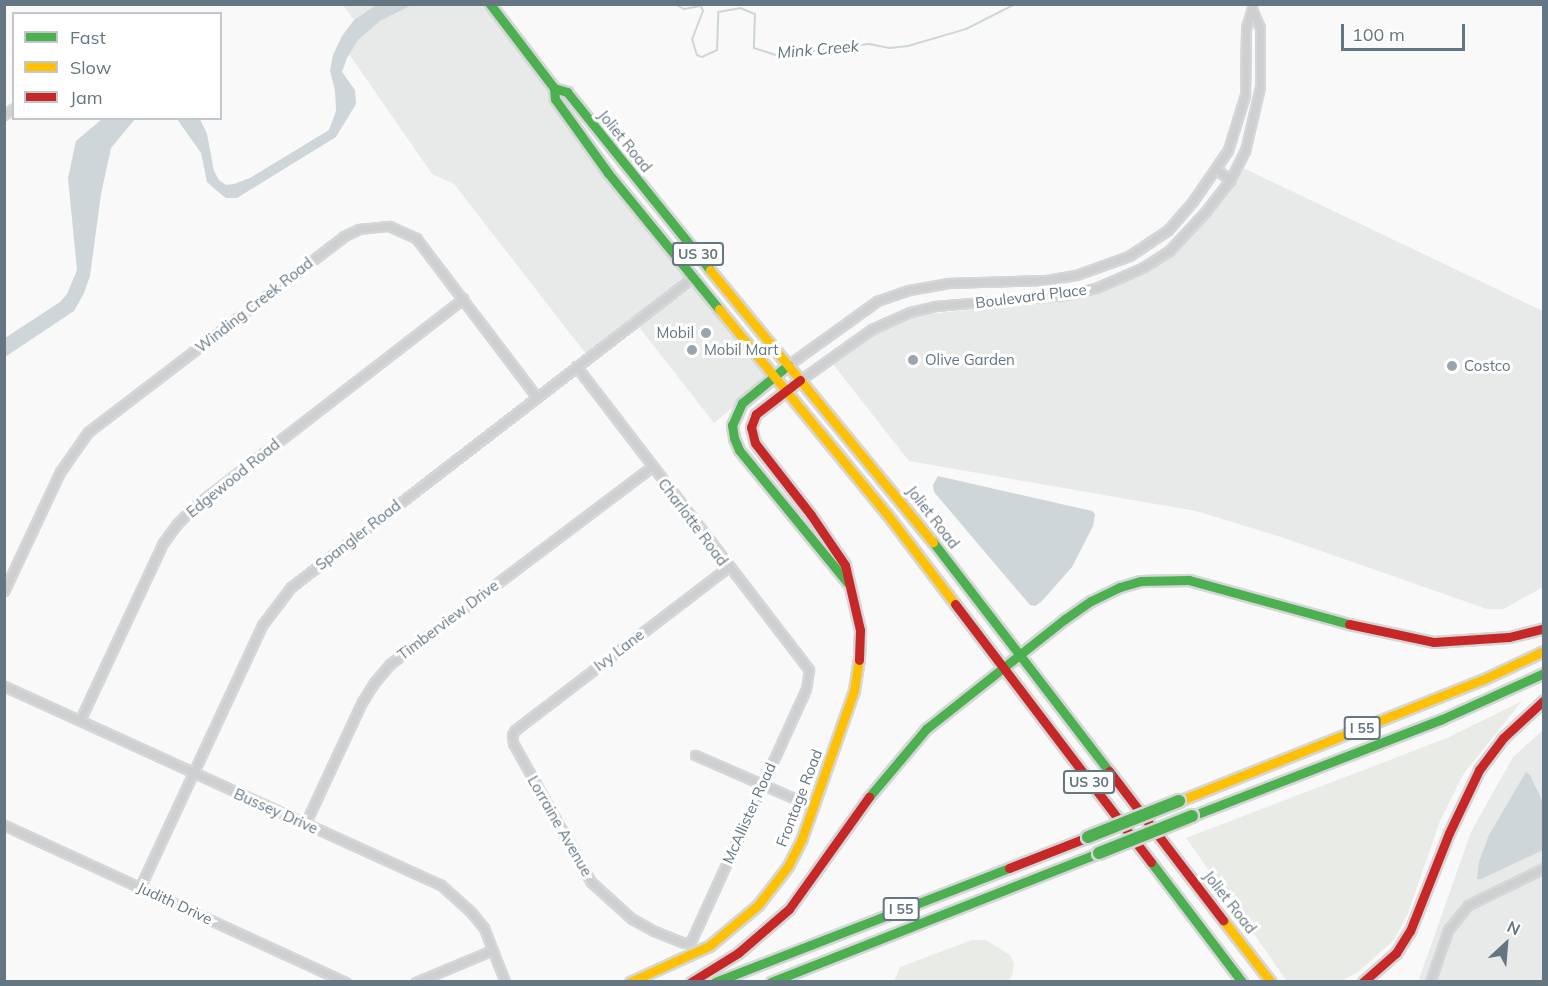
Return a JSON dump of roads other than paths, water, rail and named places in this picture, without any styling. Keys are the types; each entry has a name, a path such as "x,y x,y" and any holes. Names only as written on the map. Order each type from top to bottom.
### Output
{"main road":[{"name":"Joliet Road","path":"490,4 554,88 555,99 608,173 887,514 1003,670 1242,981"},
{"name":"Joliet Road","path":"554,88 567,92 800,380 903,502 1271,981"},
{"name":"Frontage Road","path":"788,365 742,403 732,425 734,438 739,450 847,582"},
{"name":"Frontage Road","path":"630,981 681,961 709,946 758,905 788,866 814,807 854,690 859,663 859,619 847,582 845,565 811,515 755,443 751,427 756,414 800,380"},
{"path":"691,981 738,953 789,909 903,753 950,708 1003,670 1065,619 1120,587 1164,579 1206,583 1378,632 1434,642 1509,637 1544,628"},
{"name":"I 55","path":"715,981 1179,801 1482,680 1544,651"},
{"name":"I 55","path":"771,981 1440,720 1544,673"},
{"path":"1363,981 1396,953 1410,932 1449,833 1479,770 1503,738 1544,700"}],"street":[{"name":"Boulevard Place","path":"788,365 877,301 909,290 947,283 1047,280 1076,275 1129,256 1168,230 1193,201 1228,150 1245,95 1246,28 1252,7"},
{"name":"Boulevard Place","path":"800,380 872,329 910,312 935,306 1065,295 1096,288 1161,257 1182,239 1230,180 1245,151 1260,87 1260,28 1252,7"},
{"path":"1216,169 1230,180"},
{"name":"Winding Creek Road","path":"4,591 60,472 88,432 344,236 375,225 403,230 416,238 536,396"},
{"name":"Spangler Road","path":"140,887 262,625 291,587 692,278"},
{"name":"Edgewood Road","path":"80,720 163,543 177,524 195,506 463,299"},
{"name":"Charlotte Road","path":"576,366 651,467 809,670 809,677"},
{"name":"Timberview Drive","path":"305,824 362,702 374,682 390,664 651,467"},
{"name":"Ivy Lane","path":"512,735 515,730 728,567"},
{"name":"McAllister Road","path":"684,943 692,941 809,677"},
{"name":"Bussey Drive","path":"4,686 441,885 471,912 484,928 505,981"},
{"name":"Lorraine Avenue","path":"512,735 513,743 591,882 632,919 684,943"},
{"path":"695,755 814,807"},
{"name":"Judith Drive","path":"4,825 346,981"},
{"path":"1430,981 1448,930 1468,905 1544,868"},
{"path":"416,981 493,950"}],"waterway":[{"name":"Mink Creek","path":"675,4 684,9 701,6 703,11 692,39 697,55 702,57 717,50 718,12 740,8 755,14 754,48 775,55 795,50 816,51 869,44 890,48 908,46 966,29 1015,4"}],"place":[{"name":"Mobil","path":"706,333"},
{"name":"Mobil Mart","path":"692,350"},
{"name":"Olive Garden","path":"913,360"},
{"name":"Costco","path":"1452,366"}]}
